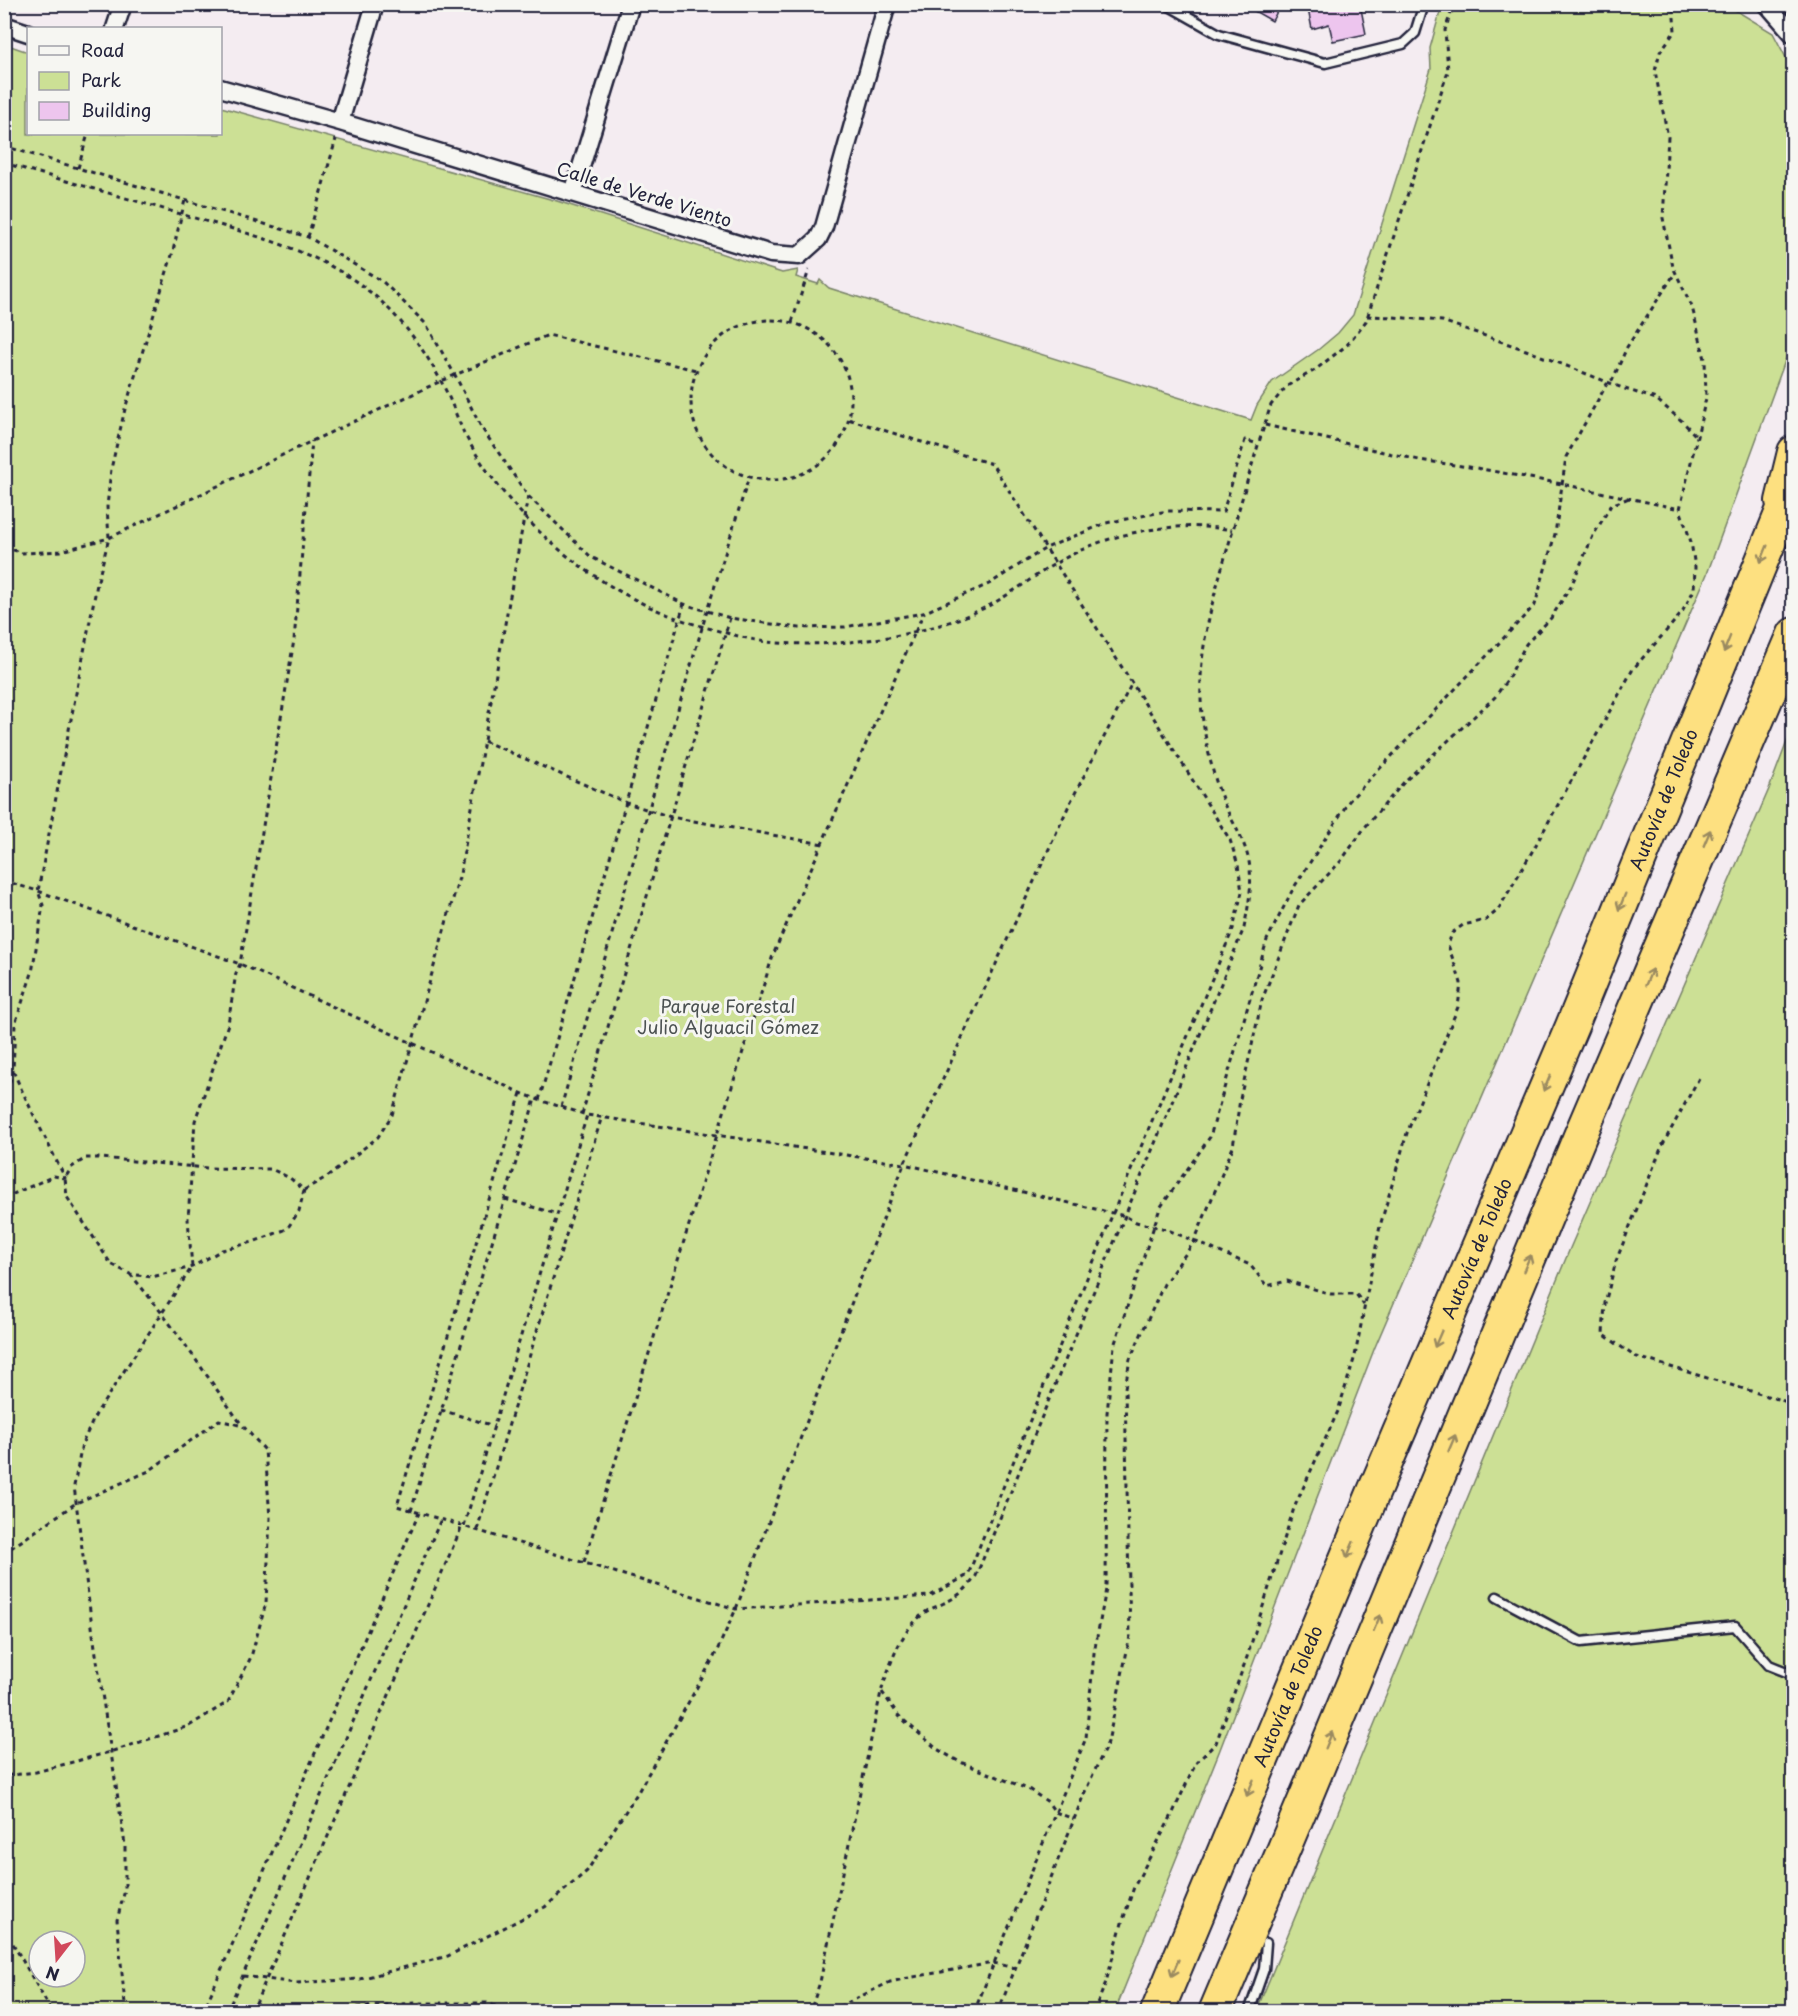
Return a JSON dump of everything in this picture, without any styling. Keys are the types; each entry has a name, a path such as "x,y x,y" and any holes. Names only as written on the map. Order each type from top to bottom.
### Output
{"highway":[{"path":"1778,518 1794,452"},
{"name":"Autovía de Toledo","path":"1156,2012 1576,1015 1794,483"},
{"path":"1215,2012 1570,1158 1794,634"},
{"path":"1668,930 1717,870 1794,687"},
{"path":"1239,2012 1295,1873 1307,1794"}],"street":[{"path":"115,27 123,4"},
{"path":"338,131 375,4"},
{"path":"573,193 631,4"},
{"path":"818,239 824,226 887,4"},
{"path":"1767,4 1794,35"},
{"path":"4,25 27,33"},
{"name":"Calle de Verde Viento","path":"222,89 338,131 573,193 771,254 799,256 818,239"}],"lane":[{"path":"1166,4 1219,34 1325,63 1403,44 1415,33 1424,4"},
{"path":"1497,1598 1581,1642 1735,1626 1769,1665 1794,1676"},
{"path":"1249,2012 1264,1969 1266,1943"}],"path":[{"path":"805,2012 812,2006 822,1970 881,1692 901,1640 915,1621 929,1609 955,1598 966,1590 976,1576 1244,928 1251,887 1250,867 1244,844 1224,805 1208,751 1200,686 1206,627 1232,530 1271,405 1287,386 1316,370 1347,345 1367,316 1448,71 1445,30 1454,4"},
{"path":"1094,2012 1106,1982 1134,1887 1196,1763 1216,1743 1247,1657 1294,1508 1338,1411 1354,1356 1380,1226 1407,1133 1458,1007 1461,984 1448,945 1452,933 1463,925 1486,920 1498,910 1633,669 1681,614 1694,590 1695,567 1691,542 1680,509 1706,398 1705,359 1692,307 1675,272 1663,218 1668,137 1655,71 1660,52 1675,31 1673,4"},
{"path":"308,237 338,131"},
{"path":"78,168 88,135"},
{"path":"4,146 308,237 382,281 426,324 481,427 528,496 591,557 684,604 730,618 799,628 845,627 923,613 988,584 1046,548 1106,523 1167,512 1223,512 1245,440 1258,444"},
{"path":"4,163 218,225 300,251 333,267 373,294 404,323 441,381 464,432 488,470 524,516 570,559 606,584 651,609 703,626 765,642 805,644 853,642 892,636 960,618 990,605 1071,554 1097,544 1128,535 1178,528 1216,527 1232,530"},
{"path":"4,1100 13,1072 15,1024 32,972 44,905 38,891 97,584 109,538 106,507 111,470 125,409 172,255 185,200"},
{"path":"792,322 818,239"},
{"path":"974,2012 1086,1738 1094,1653 1106,1589 1107,1413 1114,1346 1160,1208 1210,1137 1267,940 1293,889 1349,801 1535,605 1555,534 1566,457 1608,382 1613,379 1627,347 1675,272"},
{"path":"1367,316 1442,321 1526,350 1656,399 1697,436"},
{"path":"758,320 792,322 807,328 821,338 842,364 851,396 848,419 838,444 814,467 799,475 783,479 766,480 749,477 719,462 708,450 693,420 690,403 691,386 703,356 714,342 727,332 758,320"},
{"path":"4,548 22,553 61,552 109,538 441,381 549,335 696,370"},
{"path":"521,1093 397,1506 736,1610 930,1596 968,1575 1113,1213 1233,928 1242,892 1238,865 1230,840 992,464 848,419"},
{"path":"1265,425 1419,460 1562,484 1680,509"},
{"path":"124,2012 117,1920 125,1890 125,1845 74,1486 82,1444 96,1414 192,1267 188,1219 195,1121 228,1024 236,974 240,964 294,640 312,441"},
{"path":"561,1107 707,611 749,477"},
{"path":"13,1072 65,1178 67,1197 111,1264 130,1274 152,1277 192,1267 222,1250 253,1242 287,1229 299,1211 304,1190 330,1174 378,1137 392,1115 460,874 528,496"},
{"path":"998,2012 1074,1819 1108,1742 1130,1636 1125,1388 1130,1359 1164,1284 1194,1242 1233,1147 1240,1099 1262,1000 1299,905 1341,861 1366,826 1405,782 1495,697 1509,677 1526,644 1551,618 1571,586 1593,536 1611,505 1629,498"},
{"path":"411,1511 627,803 684,604"},
{"path":"584,1563 773,955 923,613"},
{"path":"582,1114 730,618"},
{"path":"243,1976 296,1983 360,1980 448,1956 545,1906 587,1871 632,1802 714,1657 736,1610 904,1164 1070,803 1132,683"},
{"path":"484,741 627,803 671,817 823,844"},
{"path":"4,881 38,891 240,964 521,1093 582,1114 904,1164 1125,1215 1136,1222 1166,1229 1250,1265 1267,1286 1287,1281 1330,1294 1356,1294 1365,1306"},
{"path":"1699,1078 1662,1146 1616,1261 1605,1303 1603,1334 1634,1356 1794,1404"},
{"path":"252,2012 463,1526 587,1115"},
{"path":"477,1530 602,1116"},
{"path":"65,1178 72,1167 86,1158 101,1158 192,1167 271,1169 290,1178 304,1190"},
{"path":"4,1198 54,1176 65,1178"},
{"path":"505,1199 557,1214"},
{"path":"4,1776 36,1772 110,1752 189,1726 228,1702 251,1658 266,1603 270,1518 265,1450 243,1426 163,1313 130,1274"},
{"path":"441,1410 494,1426"},
{"path":"4,1553 76,1503 149,1471 219,1420 243,1426"},
{"path":"204,2012 419,1513"},
{"path":"227,2012 441,1519"},
{"path":"881,1692 899,1716 937,1749 958,1761 1030,1790 1048,1802 1055,1812 1074,1819"},
{"path":"4,1928 52,2012"},
{"path":"812,2006 825,2011 843,2005 890,1982 993,1963 1015,1968"},
{"path":"294,2012 415,2003 487,2003 511,2012"}],"green space":[{"name":"Parque Forestal Julio Alguacil Gómez","path":"1442,5 1727,5 1773,33 1793,71 1793,339 1707,574 1375,1347 1219,1752 1115,2011 5,2011 5,44 27,52 27,135 222,135 222,107 557,201 782,273 798,270 796,277 818,284 820,280 829,288 1251,420 1257,405 1272,382 1319,349 1338,333 1353,315 1431,69 1430,48"},
{"path":"1793,726 1793,2011 1256,2012 1571,1246 1769,789"}],"building":[{"path":"1242,4 1281,4 1272,21"},
{"path":"1307,4 1360,4 1366,34 1333,41 1329,24 1312,29"}]}
